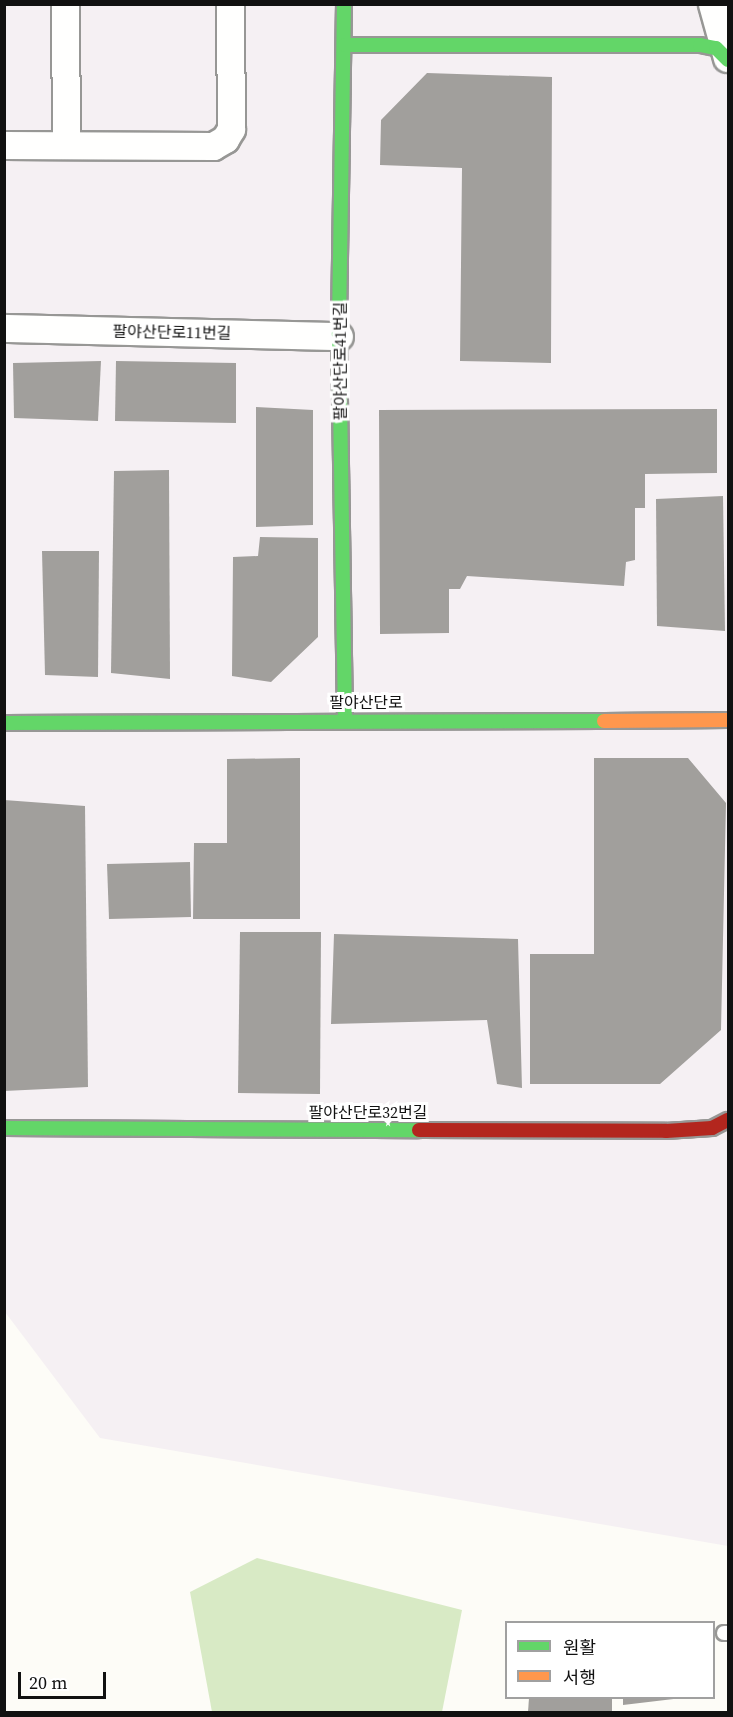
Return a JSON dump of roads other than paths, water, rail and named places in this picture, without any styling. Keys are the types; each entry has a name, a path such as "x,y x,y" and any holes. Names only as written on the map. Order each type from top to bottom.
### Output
{"street":[{"path":"65,4 66,144"},
{"path":"4,145 213,146 225,140 231,129 231,4"},
{"name":"팔야산단로41번길","path":"344,4 339,336 345,718"},
{"path":"712,4 728,59"},
{"path":"345,45 700,45 716,48 728,59"},
{"name":"팔야산단로11번길","path":"4,328 339,336"},
{"name":"팔야산단로","path":"4,723 345,718 729,720"},
{"name":"팔야산단로32번길","path":"4,1128 666,1131 712,1128 729,1120"}]}
